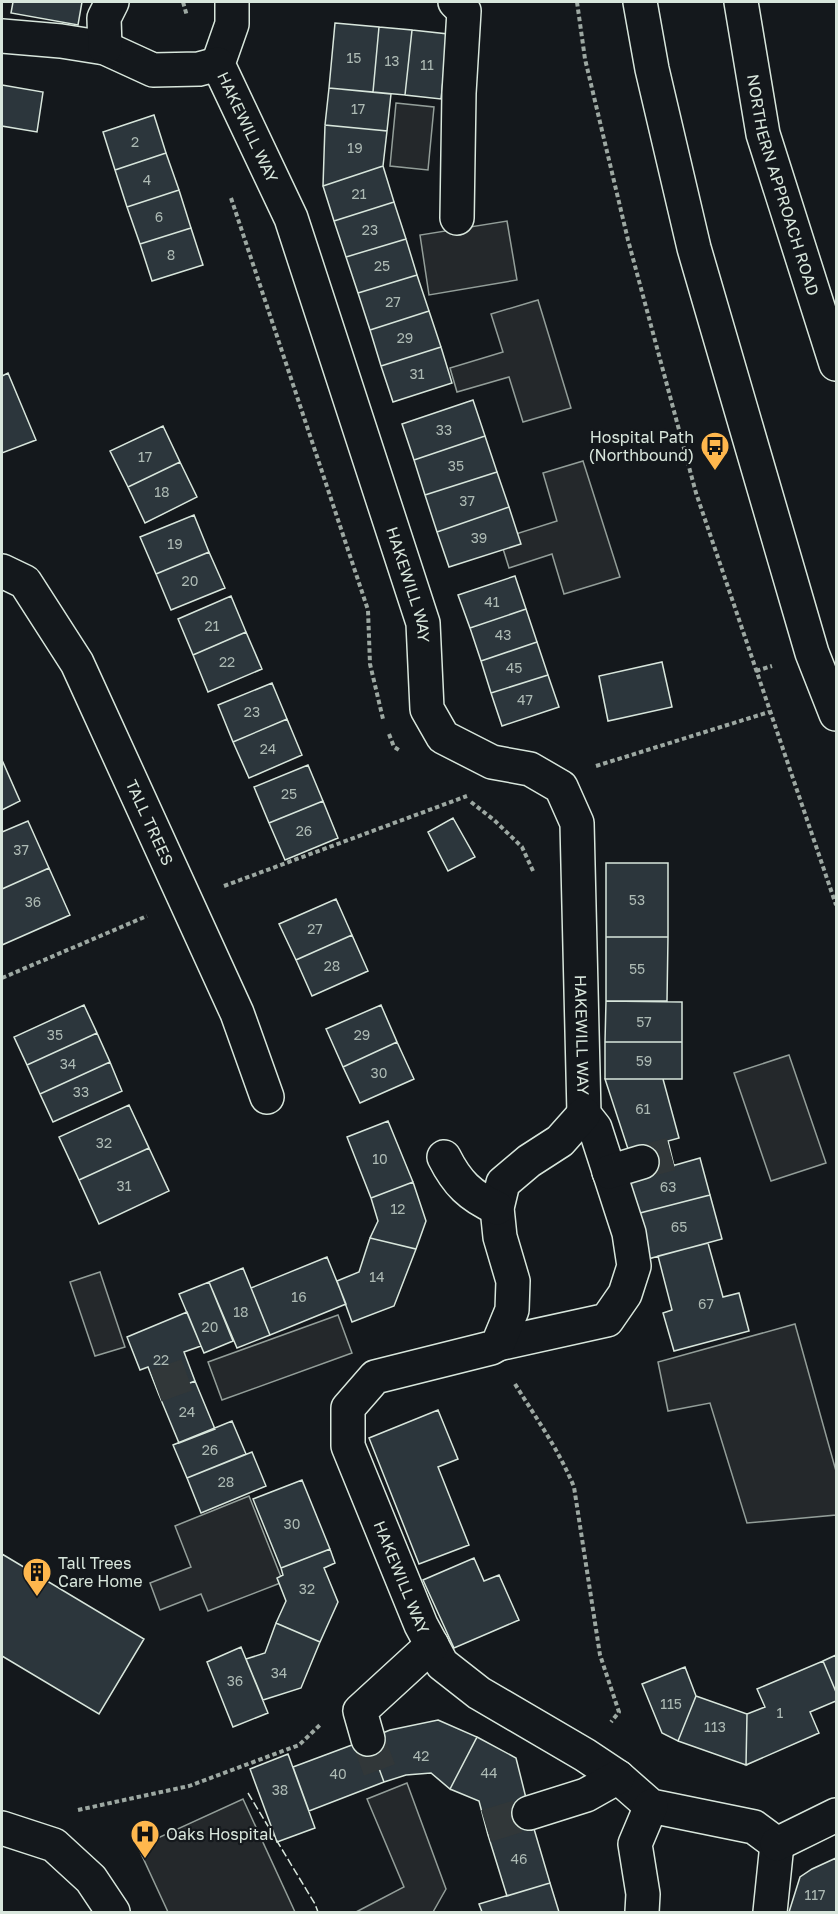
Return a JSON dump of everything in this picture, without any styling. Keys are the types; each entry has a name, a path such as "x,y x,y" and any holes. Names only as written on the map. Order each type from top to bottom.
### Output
{"street":[{"path":"105,48 104,18 112,2"},
{"name":"HAKEWILL WAY","path":"232,2 232,24 209,66 291,218 423,623 427,709 442,738 492,762 530,769 561,787 577,823 584,1114 595,1128 629,1233 634,1266 625,1294 607,1320 375,1377 348,1408 348,1446 421,1625 442,1664 479,1693 618,1777 651,1806 754,1827 777,1844"},
{"path":"455,2 464,11 459,93 457,218"},
{"path":"640,2 652,69 694,248 812,654 837,714"},
{"name":"NORTHERN APPROACH ROAD","path":"741,2 763,134 837,364"},
{"path":"2,36 61,41 105,48 153,70 209,66"},
{"name":"TALL TREES","path":"2,571 25,582 77,663 237,1012 267,1097"},
{"name":"HAKEWILL WAY","path":"495,1346 512,1310 513,1281 500,1237 497,1208 503,1183 528,1161 560,1141 584,1114"},
{"path":"444,1157 454,1176 477,1199 497,1208"},
{"path":"609,1172 642,1161"},
{"path":"368,1739 360,1712 432,1646"},
{"path":"529,1813 586,1795 618,1777"},
{"path":"642,1912 643,1894 635,1844 651,1806"},
{"path":"770,1912 777,1844 837,1815"},
{"path":"2,1828 54,1845 91,1879 113,1912"}],"path":[{"path":"183,2 209,66"},
{"path":"577,2 585,59 628,240 696,493 769,712 837,905"},
{"path":"230,192 368,610 370,664 381,714 394,747 403,753"},
{"path":"589,768 769,712"},
{"path":"456,791 494,820 522,847 534,871"},
{"path":"2,978 185,901 465,798"},
{"path":"495,1346 547,1432 574,1487 600,1655 619,1712 585,1755"},
{"path":"68,1812 189,1786 299,1745 325,1722"}],"shaded area":[{"path":"396,103 434,107 428,170 390,166"},
{"path":"507,221 517,280 429,295 420,235"},
{"path":"538,300 571,408 523,422 509,377 457,392 450,368 503,352 491,314"},
{"path":"583,461 620,577 564,594 552,554 509,568 500,539 557,521 543,473"},
{"path":"789,1055 826,1163 771,1181 734,1073"},
{"path":"100,1272 125,1347 95,1356 70,1282"},
{"path":"338,1315 352,1353 222,1400 208,1362"},
{"path":"795,1324 836,1471 836,1515 747,1523 710,1403 668,1411 658,1362"},
{"path":"249,1496 283,1582 208,1611 201,1594 160,1610 150,1583 191,1567 175,1526"},
{"path":"407,1783 446,1889 433,1912 356,1912 404,1887 367,1799"},
{"path":"243,1799 295,1912 168,1912 138,1847"}],"building":[{"path":"13,2 82,2 78,25 11,13"},
{"path":"335,23 379,27 373,92 329,88"},
{"path":"379,27 412,30 405,95 373,92"},
{"path":"412,30 448,34 441,99 405,95"},
{"path":"2,85 43,92 37,132 2,126"},
{"path":"329,88 391,94 387,131 325,125"},
{"path":"154,115 166,153 115,170 103,132"},
{"path":"325,125 387,131 383,166 323,186"},
{"path":"166,153 179,190 127,207 115,170"},
{"path":"383,166 394,202 334,221 323,186"},
{"path":"179,190 191,228 140,244 127,207"},
{"path":"394,202 406,239 346,257 334,221"},
{"path":"191,228 203,265 152,281 140,244"},
{"path":"406,239 417,275 358,293 346,257"},
{"path":"417,275 429,311 370,330 358,293"},
{"path":"429,311 441,347 381,366 370,330"},
{"path":"441,347 452,383 393,402 381,366"},
{"path":"8,373 36,440 2,453 2,376"},
{"path":"473,400 485,436 414,460 402,424"},
{"path":"163,426 180,462 128,487 110,451"},
{"path":"485,436 497,472 425,495 414,460"},
{"path":"180,462 197,497 145,523 128,487"},
{"path":"497,472 509,507 437,532 425,495"},
{"path":"509,507 521,544 449,567 437,532"},
{"path":"194,515 209,552 156,574 140,537"},
{"path":"209,552 225,588 171,610 156,574"},
{"path":"515,576 526,609 470,628 458,595"},
{"path":"231,596 246,632 193,655 178,619"},
{"path":"526,609 537,642 481,661 470,628"},
{"path":"246,632 262,669 208,692 193,655"},
{"path":"537,642 548,675 491,693 481,661"},
{"path":"662,662 672,707 608,721 599,676"},
{"path":"548,675 559,707 502,726 491,693"},
{"path":"272,683 287,719 233,742 218,705"},
{"path":"287,719 302,755 249,778 233,742"},
{"path":"2,760 20,801 2,810"},
{"path":"308,765 323,801 269,823 254,787"},
{"path":"323,801 338,838 285,860 269,823"},
{"path":"453,818 475,857 448,871 428,832"},
{"path":"28,821 49,868 2,889 2,832"},
{"path":"606,863 668,863 668,937 606,937"},
{"path":"49,868 70,915 2,945 2,889"},
{"path":"336,899 352,935 296,960 279,924"},
{"path":"352,935 368,971 312,996 296,960"},
{"path":"606,937 668,937 667,1001 606,1001"},
{"path":"606,1001 682,1002 682,1042 605,1042"},
{"path":"84,1005 97,1033 27,1065 14,1037"},
{"path":"381,1005 397,1042 343,1067 326,1029"},
{"path":"97,1033 110,1062 40,1094 27,1065"},
{"path":"397,1042 414,1079 360,1103 343,1067"},
{"path":"605,1042 682,1042 682,1079 605,1079"},
{"path":"110,1062 122,1091 53,1122 40,1094"},
{"path":"605,1079 663,1079 679,1138 668,1141 674,1166 646,1174 629,1152"},
{"path":"129,1105 149,1148 79,1180 59,1137"},
{"path":"388,1121 413,1182 371,1198 347,1137"},
{"path":"149,1148 169,1191 99,1224 79,1180"},
{"path":"700,1158 710,1195 636,1214 626,1179"},
{"path":"413,1182 426,1221 416,1249 370,1238 378,1221 371,1198"},
{"path":"710,1195 722,1239 648,1259 636,1214"},
{"path":"370,1238 416,1249 394,1306 352,1322 337,1281 359,1272"},
{"path":"708,1243 723,1297 739,1293 749,1331 674,1351 663,1313 672,1310 658,1256"},
{"path":"327,1257 346,1304 270,1335 251,1288"},
{"path":"243,1268 270,1335 237,1348 209,1282"},
{"path":"209,1282 233,1341 204,1353 179,1294"},
{"path":"187,1312 201,1346 184,1352 195,1381 159,1395 148,1367 140,1370 127,1337"},
{"path":"195,1381 215,1429 179,1443 159,1395"},
{"path":"438,1410 458,1459 438,1467 469,1545 419,1564 369,1438"},
{"path":"232,1421 246,1454 187,1478 173,1445"},
{"path":"252,1452 266,1486 201,1513 187,1478"},
{"path":"302,1480 330,1549 281,1568 253,1499"},
{"path":"330,1549 335,1563 324,1568 338,1602 320,1642 276,1623 286,1601 277,1578 283,1575 281,1568"},
{"name":"Tall Trees Care Home","path":"2,1554 144,1639 99,1714 2,1656"},
{"path":"474,1558 484,1581 499,1575 519,1620 454,1648 423,1580"},
{"path":"276,1623 320,1642 301,1688 263,1700 246,1659 265,1653"},
{"path":"241,1647 268,1713 233,1727 207,1662"},
{"path":"836,1655 836,1692 823,1661"},
{"path":"823,1661 836,1692 836,1701 810,1712 819,1733 746,1765 747,1714 765,1707 757,1689"},
{"path":"685,1667 696,1696 678,1741 662,1733 642,1684"},
{"path":"696,1696 747,1714 746,1765 678,1741"},
{"path":"438,1720 477,1737 450,1789 431,1773 406,1775 384,1782 368,1739 390,1730"},
{"path":"477,1737 516,1758 532,1822 488,1835 479,1801 450,1789"},
{"path":"368,1739 384,1782 309,1811 293,1767"},
{"path":"288,1754 315,1828 277,1842 250,1769"},
{"path":"532,1822 550,1883 507,1896 488,1835"},
{"path":"836,1858 836,1912 789,1912 800,1877"},
{"path":"550,1883 559,1912 482,1912 479,1904"}],"tunnel":[{"path":"642,1162 671,1154"},
{"path":"156,1386 192,1373"},
{"path":"368,1739 384,1782"},
{"path":"486,1826 529,1813"}],"fence":[{"path":"248,1793 318,1912"}],"place":[{"name":"Hospital Path (Northbound)","path":"715,472"},
{"name":"Tall Trees Care Home","path":"37,1598"},
{"name":"Oaks Hospital","path":"145,1860"}]}
